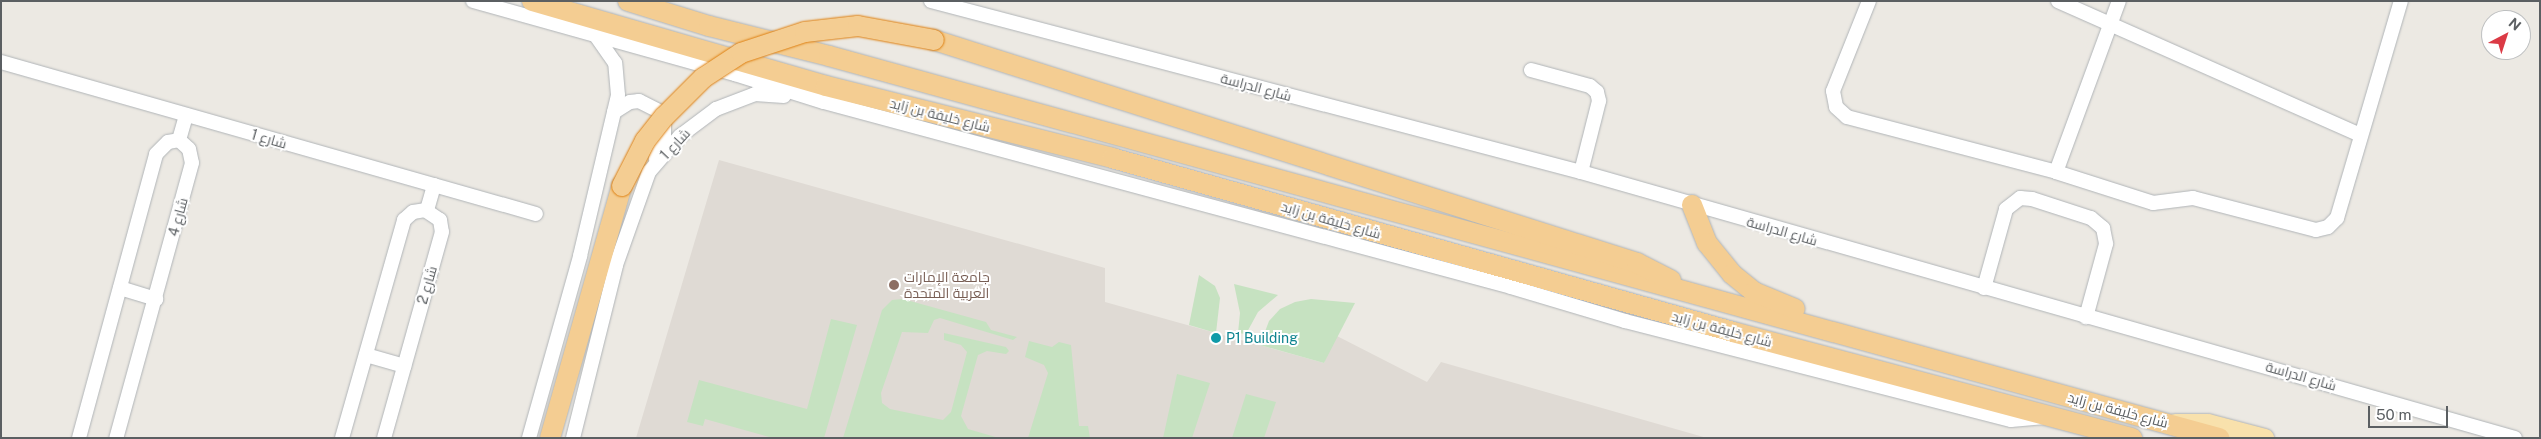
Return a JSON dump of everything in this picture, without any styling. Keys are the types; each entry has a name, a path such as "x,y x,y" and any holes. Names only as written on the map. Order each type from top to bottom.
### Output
{"highway":[{"name":"شارع خليفة بن زايد","path":"532,1 826,86 1112,158 2046,416 2132,438"},
{"name":"شارع خليفة بن زايد","path":"628,1 709,26 829,56 2219,438"},
{"path":"550,438 622,186 645,141 664,116 703,78 741,53 797,34 858,26 934,40 1637,262 1662,272 1678,289"},
{"path":"1692,205 1696,221 1715,255 1754,292 1770,301 1857,329 1870,343"}],"main road":[{"path":"2169,424 2208,423 2264,438"}],"street":[{"path":"473,1 824,102 1510,286 1635,323 2011,420 2046,416"},
{"name":"شارع الدراسة","path":"931,1 1581,172 2515,438"},
{"path":"1869,1 1833,91 1841,113 1847,117 2056,172 2156,204 2189,197 2309,229 2322,230 2337,218 2401,1"},
{"path":"2058,1 2361,135"},
{"path":"2056,172 2119,1"},
{"path":"530,438 580,256 614,112 618,74 610,54 596,36"},
{"name":"شارع 1","path":"1,62 536,214"},
{"path":"1531,70 1590,86 1597,92 1600,101 1581,172"},
{"name":"شارع 1","path":"574,438 616,265 649,172 680,136 730,102 765,94 824,102"},
{"path":"614,112 630,102 639,101 660,112 664,120 663,144 649,172"},
{"path":"80,438 156,154 168,142 179,140 186,115"},
{"name":"شارع 4","path":"116,438 192,164 189,149 179,140"},
{"path":"342,438 404,220 413,212 427,210 434,185"},
{"path":"1984,288 2006,209 2015,200 2032,199 2091,218 2103,228 2106,244 2086,317"},
{"name":"شارع 2","path":"384,438 442,232 440,220 427,210"},
{"path":"120,288 156,299"},
{"path":"366,355 404,366"}],"shaded area":[{"name":"جامعة الإمارات العربية المتحدة","path":"719,160 1105,268 1105,302 1324,363 1335,335 1427,382 1441,362 1707,438 636,438"}],"green space":[{"path":"1199,275 1215,286 1220,298 1216,333 1189,325"},
{"path":"1234,284 1278,295 1258,312 1246,334 1238,333 1240,313"},
{"path":"903,299 986,322 991,330 1017,337 1013,340 940,318 934,320 928,333 902,332 881,393 882,403 890,409 943,420 951,412 967,352 961,345 944,340 944,333 1006,347 1009,351 1006,354 987,351 978,355 961,416 968,429 999,438 843,438 882,310 892,300"},
{"path":"1311,299 1355,303 1324,363 1260,345 1269,321 1280,309 1295,302"},
{"path":"831,319 857,325 824,438 773,438 705,419 703,426 687,422 699,380 807,409"},
{"path":"1029,341 1052,347 1059,342 1071,345 1079,426 1088,426 1090,438 1028,438 1048,373 1044,365 1025,357"},
{"path":"1177,374 1210,383 1192,438 1163,438"},
{"path":"1246,394 1276,402 1264,438 1232,438"}],"place":[{"name":"جامعة الإمارات العربية المتحدة","path":"894,285"},
{"name":"P1 Building","path":"1216,338"}]}
